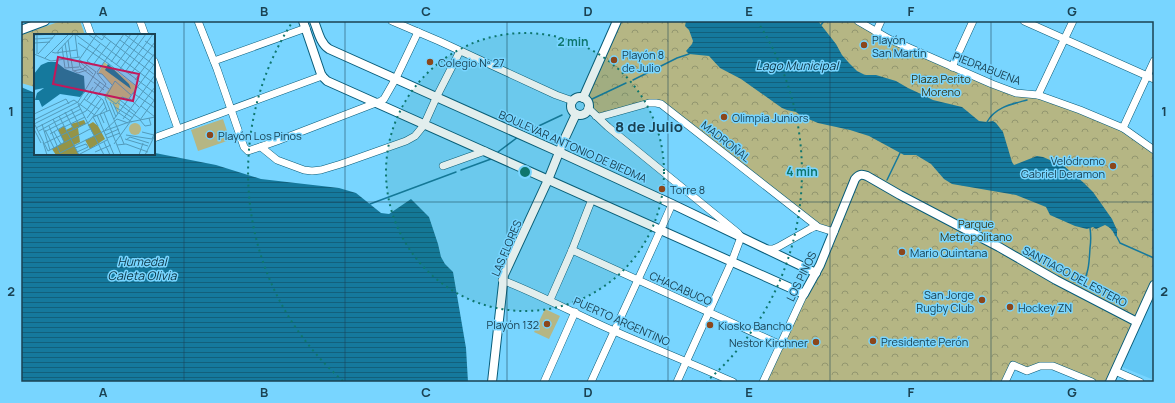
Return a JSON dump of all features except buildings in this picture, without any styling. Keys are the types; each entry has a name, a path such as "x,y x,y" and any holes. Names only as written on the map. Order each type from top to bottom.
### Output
{"street":[{"path":"21,30 45,21"},
{"path":"86,21 91,34"},
{"path":"140,21 145,34"},
{"path":"198,21 214,61 244,147 246,150 250,151 384,99 418,32"},
{"name":"BOULEVAR ANTONIO DE BIEDMA","path":"314,21 322,41 329,49 437,96 816,272"},
{"path":"392,21 556,95 573,101"},
{"path":"583,98 616,21"},
{"name":"PIEDRABUENA","path":"858,21 876,32 992,84 1016,93 1038,96 1080,110 1123,128 1154,150"},
{"path":"876,32 881,21"},
{"path":"952,67 973,21"},
{"path":"1024,21 1150,78"},
{"path":"1038,96 1073,21"},
{"path":"214,61 304,25 325,78 424,125 804,294"},
{"path":"261,147 277,160 304,170 312,171 341,164 406,141 415,136 424,125 460,51"},
{"path":"1123,128 1150,78 1154,61"},
{"path":"155,64 178,129"},
{"path":"155,138 231,109 325,78"},
{"path":"588,108 584,114 580,115 576,114 571,107 573,101 578,98 583,98 587,101 588,108 596,116 738,232 741,237 732,261 677,382"},
{"name":"MADROÑAL","path":"596,116 599,117 649,103 661,104 816,226 834,232"},
{"name":"LAS FLORES","path":"492,382 502,280 548,180 576,114"},
{"path":"443,166 485,151"},
{"name":"SANTIAGO DEL ESTERO","path":"855,179 860,175 867,176 907,199 999,247 1056,280 1137,322"},
{"name":"LOS PINOS","path":"764,382 804,294 820,266 855,179"},
{"path":"550,300 592,199"},
{"path":"591,382 672,204"},
{"path":"766,249 778,247 816,226"},
{"name":"CHACABUCO","path":"572,250 781,345"},
{"name":"PUERTO ARGENTINO","path":"502,280 550,300 614,331 733,382"},
{"path":"1110,382 1154,285"},
{"path":"544,382 575,312"},
{"path":"1005,382 1013,365 1027,371 1040,366 1053,366 1092,382"},
{"path":"1115,371 1140,382"}],"shaded area":[{"path":"1154,294 1154,380 1122,367"}],"green space":[{"path":"61,21 80,21 85,34 34,34 34,87 21,83 21,35"},
{"name":"Parque Metropolitano","path":"617,21 858,21 992,84 1038,95 1123,128 1154,150 1154,285 1110,382 1092,382 1053,366 1027,371 1013,366 1005,382 763,382 834,232 818,227 656,103 599,117 585,99"},
{"name":"Playón Los Pinos","path":"223,119 230,140 198,151 191,130"},
{"name":"Playón 132","path":"545,309 560,316 549,339 534,332"}],"water":[{"name":"Lago Municipal","path":"686,21 818,21 836,44 842,55 857,71 865,75 876,75 896,81 933,100 962,107 979,121 993,121 996,123 1003,132 1014,165 1037,156 1064,166 1093,192 1112,219 1117,230 1117,237 1110,228 1105,225 1096,229 1093,227 1087,229 1075,226 1050,215 1046,207 1016,195 952,184 944,179 931,164 916,155 904,155 869,136 818,123 801,116 796,112 782,108 741,79 720,68 709,56 689,54 686,51 693,41 689,30 685,26"},
{"name":"Humedal Caleta Olivia","path":"21,87 34,93 34,155 155,155 155,153 216,165 261,179 339,188 356,193 381,213 389,214 411,199 429,217 441,257 445,264 453,272 466,348 468,382 21,382"}],"waterway":[{"path":"821,25 824,21"},
{"path":"633,80 677,58 689,54"},
{"path":"590,100 626,83"},
{"path":"987,122 990,117 1004,107 1027,100"},
{"path":"528,131 562,115"},
{"path":"498,152 518,137"},
{"path":"887,180 900,153"},
{"path":"461,170 491,159"},
{"path":"370,204 456,172"},
{"path":"1082,286 1089,263 1091,240 1090,228"},
{"path":"1117,237 1120,243 1154,258"}],"place":[{"name":"Playón San Martín","path":"864,45"},
{"name":"Playón 8 de Julio","path":"614,60"},
{"name":"Colegio Nº 27","path":"430,62"},
{"name":"Olimpia Juniors","path":"724,117"},
{"name":"Playón Los Pinos","path":"210,135"},
{"name":"Velódromo Gabriel Deramon","path":"1113,166"},
{"name":"Torre 8","path":"662,189"},
{"name":"Mario Quintana","path":"902,252"},
{"name":"San Jorge Rugby Club","path":"982,300"},
{"name":"Hockey ZN","path":"1010,307"},
{"name":"Playón 132","path":"547,324"},
{"name":"Kiosko Bancho","path":"710,325"},
{"name":"Presidente Perón","path":"873,341"},
{"name":"Nestor Kirchner","path":"816,342"}],"district":[{"name":"8 de Julio","path":"649,126"}],"park label":[{"name":"Plaza Perito Moreno","path":"941,84"}]}
